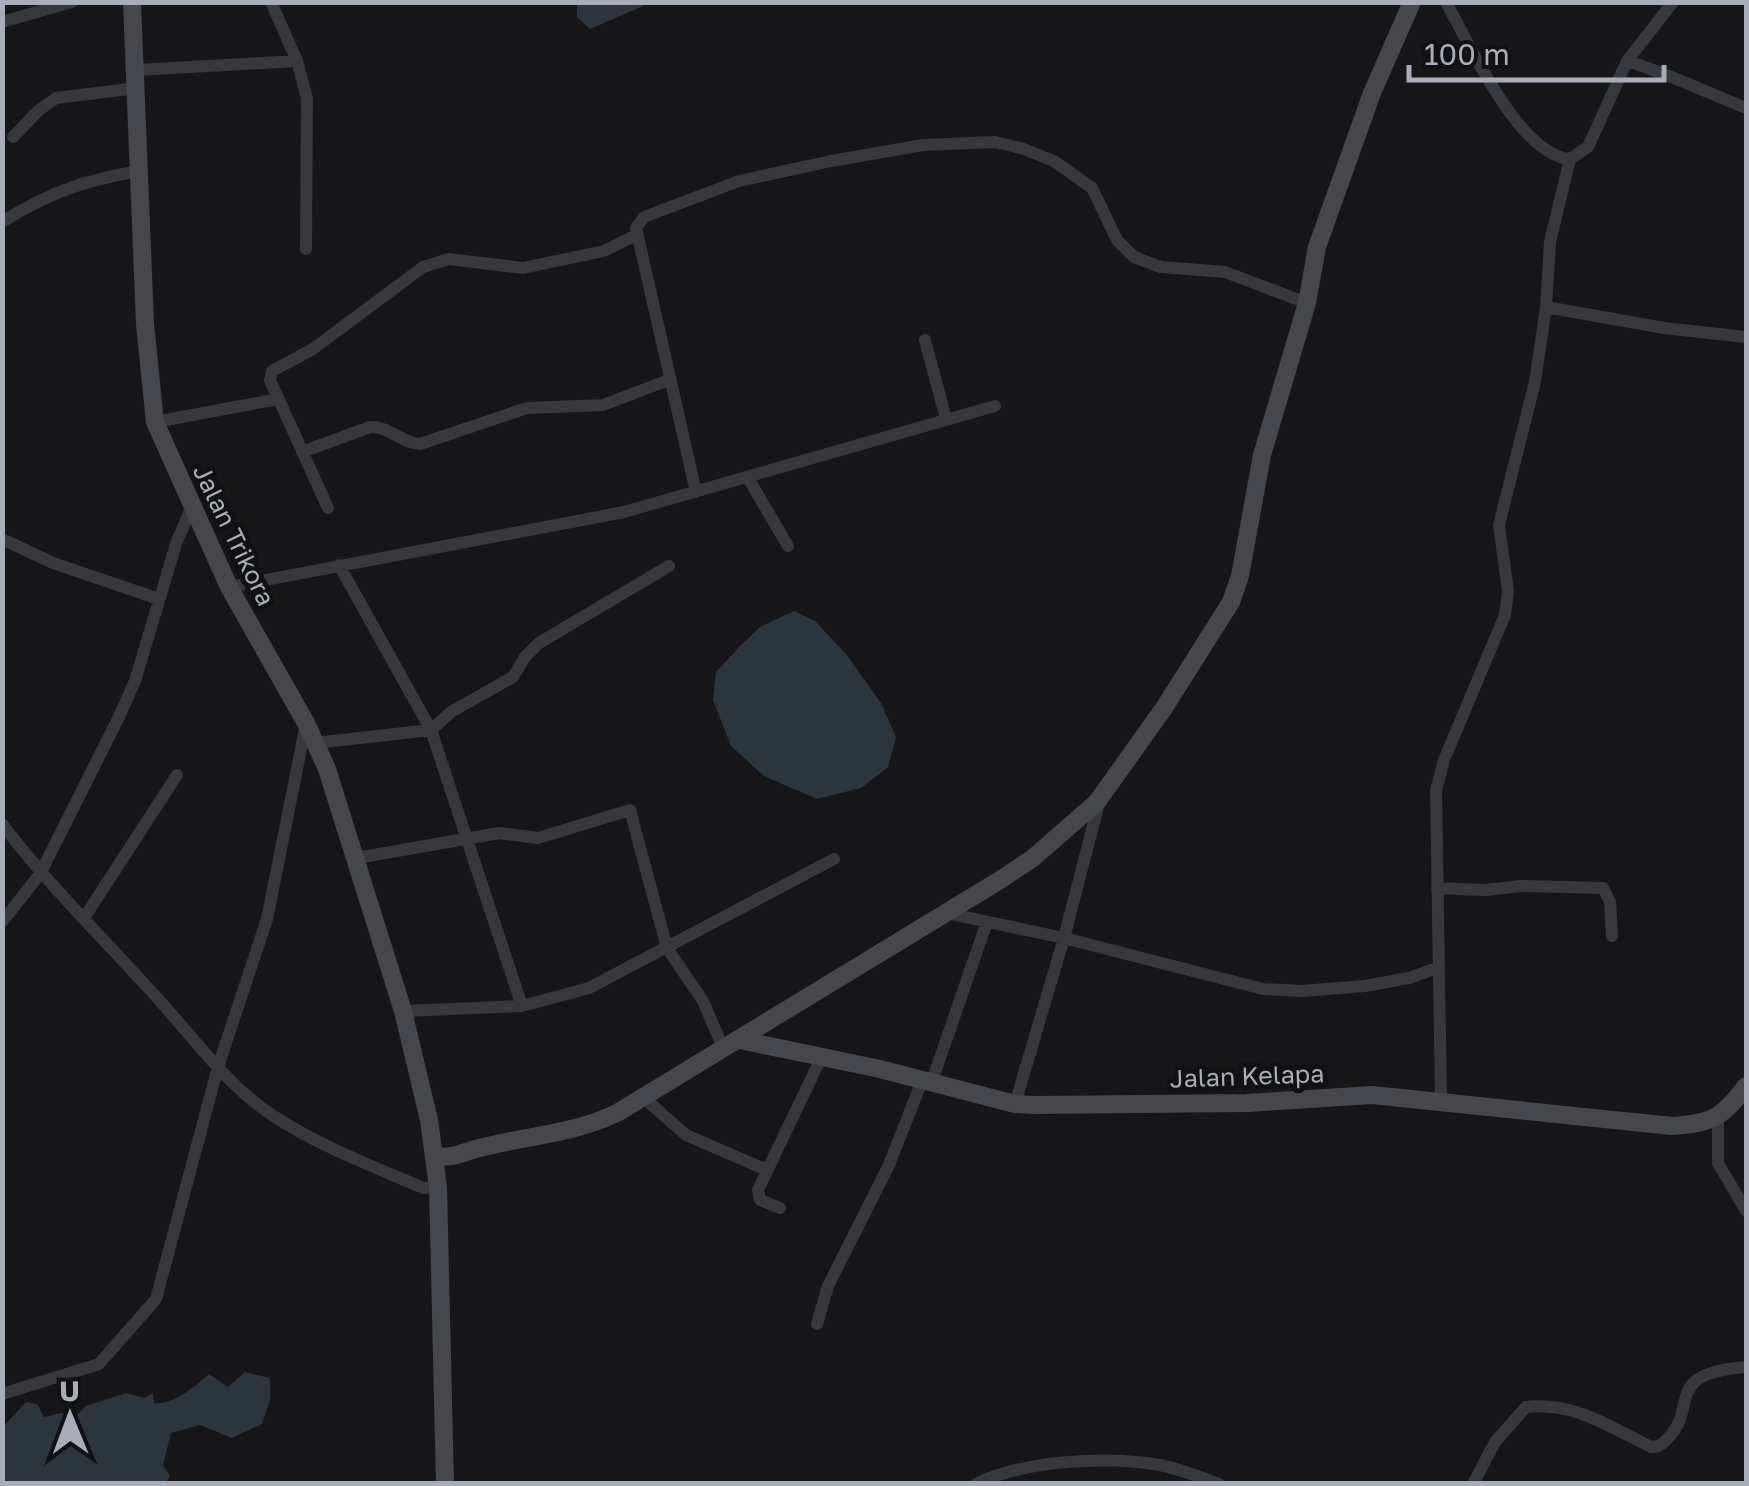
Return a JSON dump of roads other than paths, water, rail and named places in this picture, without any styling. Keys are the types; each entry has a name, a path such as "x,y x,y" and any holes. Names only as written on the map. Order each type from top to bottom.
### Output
{"street":[{"path":"2,22 72,2"},
{"name":"Jalan Trikora","path":"132,2 145,324 155,422 228,587 315,743 336,793 403,1011 438,1188 445,1484"},
{"path":"270,2 297,62 307,98 306,249"},
{"path":"434,1156 453,1158 473,1150 582,1128 644,1098 1032,858 1101,797 1164,708 1231,602 1240,576 1266,438 1307,303 1317,246 1372,92 1412,2"},
{"path":"1446,2 1518,122 1552,156 1570,159"},
{"path":"1441,1100 1435,830 1439,774 1506,616 1508,592 1499,525 1535,382 1550,242 1570,159 1588,147 1627,61 1673,2"},
{"path":"1627,61 1677,77 1746,108"},
{"path":"13,137 56,98 137,79 297,62"},
{"path":"696,492 652,289 636,235 638,222 644,217 739,181 923,146 996,142 1054,161 1092,188 1117,240 1134,256 1161,267 1225,272 1307,303"},
{"path":"2,222 34,202 89,179 140,170"},
{"path":"328,508 270,373 313,349 424,267 449,259 523,268 604,252 636,235"},
{"path":"1546,307 1664,328 1746,337"},
{"path":"925,340 946,419"},
{"path":"302,452 381,426 406,444 420,444 528,408 603,404 669,380"},
{"path":"155,422 278,399"},
{"path":"228,587 609,516 995,406"},
{"path":"748,478 788,546"},
{"path":"2,922 40,874 123,708 192,508"},
{"path":"2,538 53,563 159,599"},
{"path":"339,564 431,730 522,1006"},
{"path":"315,743 431,730 451,712 513,677 539,643 668,566"},
{"path":"2,1394 99,1364 156,1299 218,1068 267,919 306,723"},
{"path":"84,918 178,775"},
{"path":"1015,1104 1101,797"},
{"path":"357,858 505,833 538,838 630,810 667,948 732,1045"},
{"path":"2,824 40,874 218,1068 271,1114 330,1147 424,1188 438,1188"},
{"path":"403,1011 522,1006 590,988 834,859"},
{"path":"1437,888 1603,888 1610,902 1612,936"},
{"path":"944,913 1278,990 1365,986 1436,968"},
{"path":"817,1324 828,1286 927,1081 987,922"},
{"name":"Jalan Kelapa","path":"732,1045 822,1056 1015,1104 1247,1103 1372,1096 1441,1100 1633,1124 1704,1124 1718,1118"},
{"path":"780,1208 758,1198 822,1056"},
{"path":"1746,1086 1718,1118 1718,1162 1746,1211"},
{"path":"644,1098 686,1135 768,1170"},
{"path":"1473,1484 1495,1442 1526,1408 1553,1404 1575,1410 1651,1447 1659,1446 1672,1432 1690,1384 1697,1377 1746,1368"},
{"path":"976,1484 1000,1473 1032,1466 1130,1461 1166,1466 1220,1484"}]}
